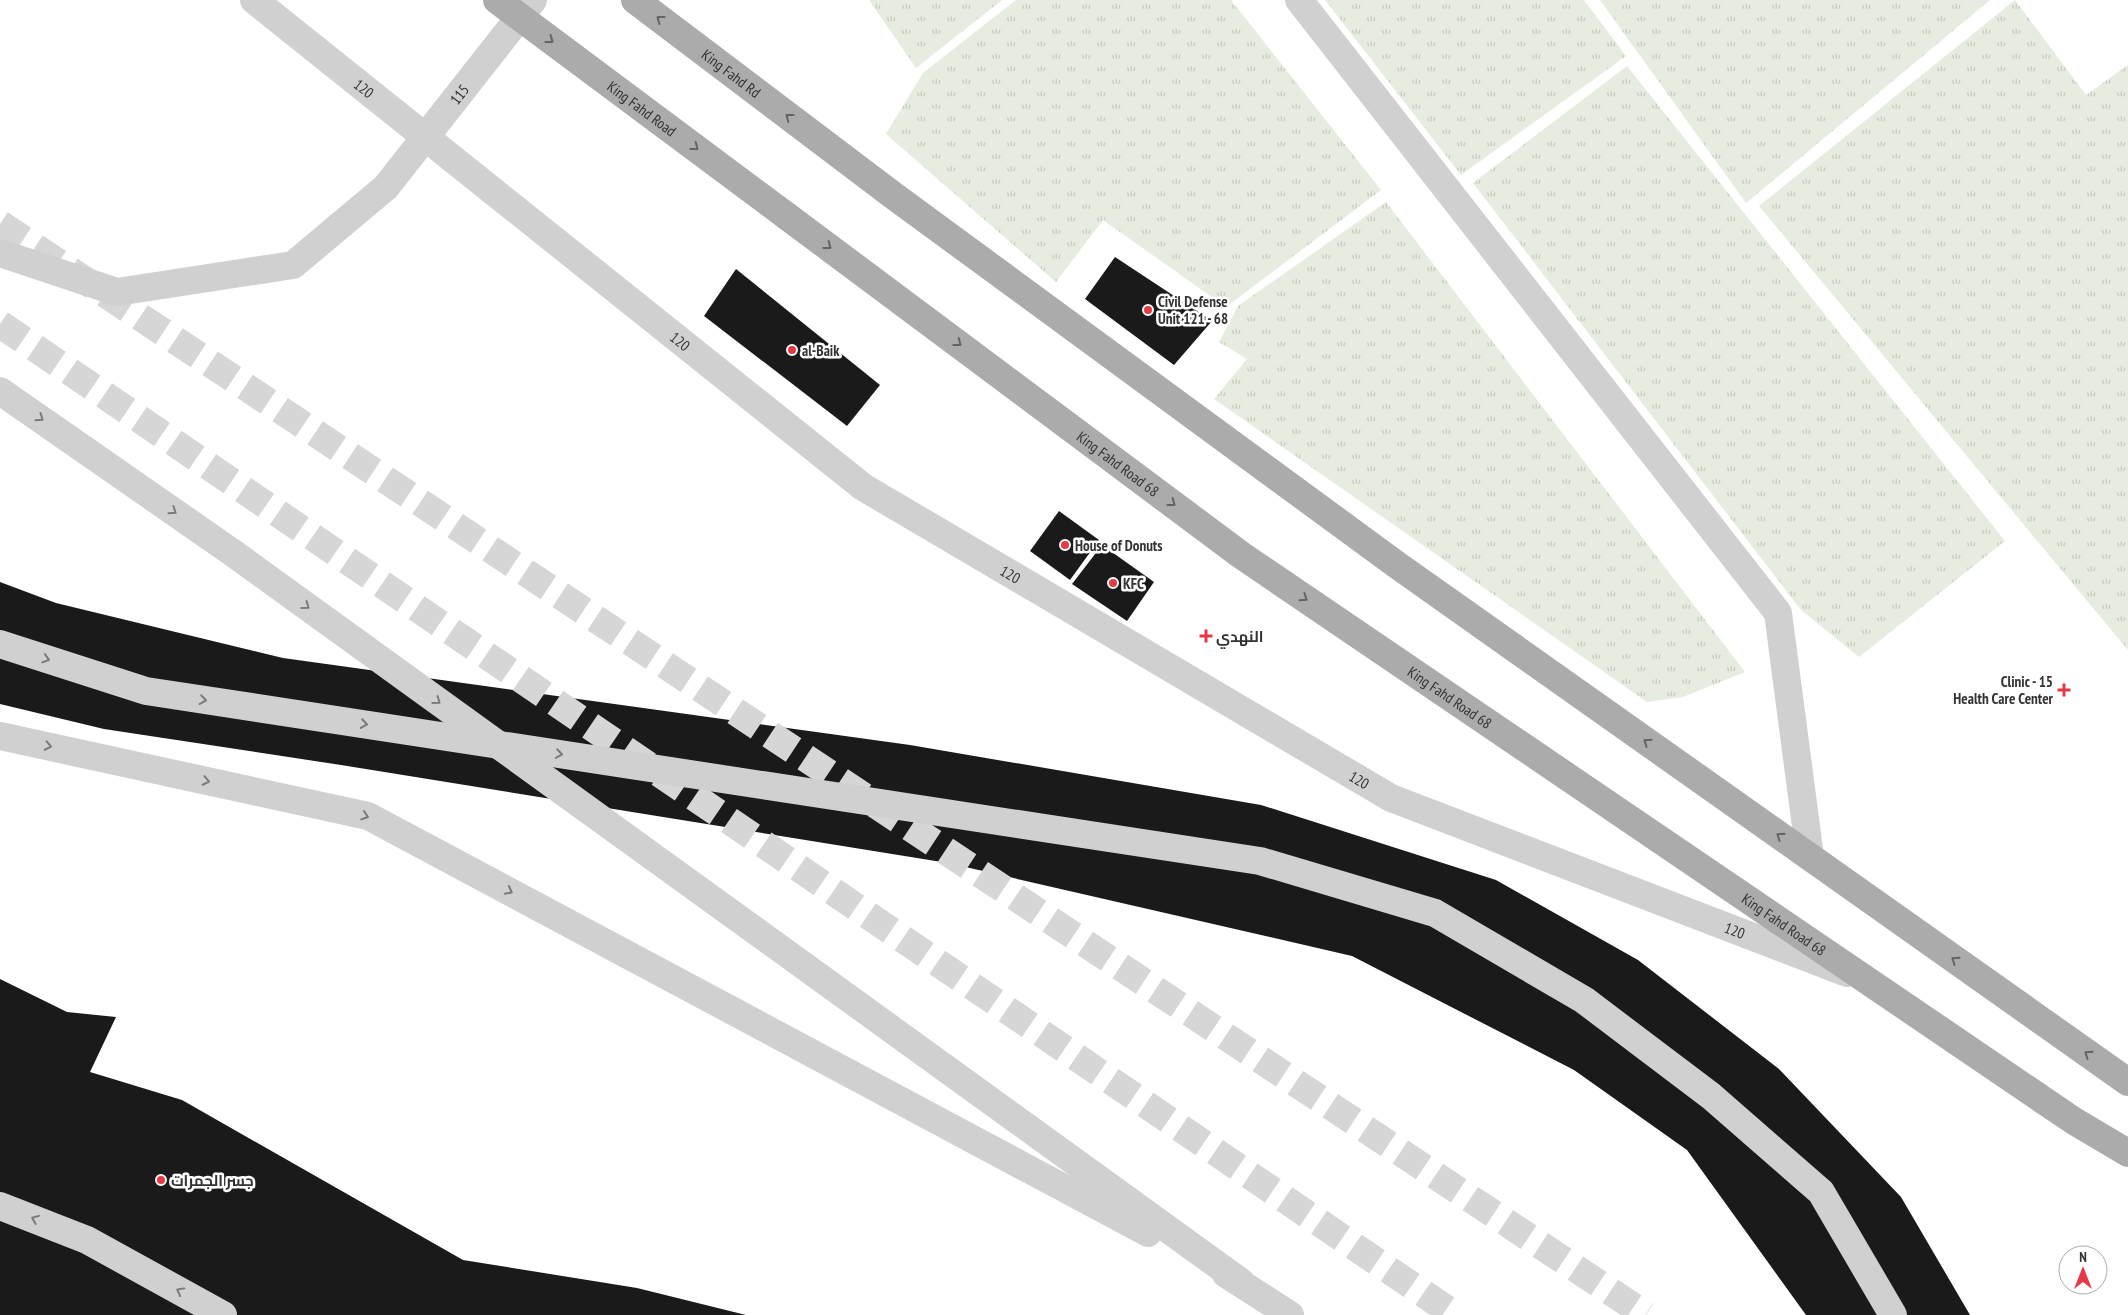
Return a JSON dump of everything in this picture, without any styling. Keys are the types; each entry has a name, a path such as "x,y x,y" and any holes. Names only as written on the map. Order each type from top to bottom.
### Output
{"main road":[{"name":"King Fahd Road","path":"497,0 788,217"},
{"name":"King Fahd Rd","path":"635,0 828,147 1397,565 1810,857"},
{"name":"King Fahd Road 68","path":"788,217 1241,555 2074,1121 2128,1153"},
{"path":"1810,857 2128,1082"}],"street":[{"name":"120","path":"254,0 863,487 1390,798 1867,980"},
{"name":"115","path":"0,254 117,292 293,265 386,187 532,0"},
{"path":"1299,0 1778,613 1810,857"},
{"path":"0,391 233,553 1241,1282 1290,1315"},
{"path":"0,644 146,691 1260,861 1435,913 1584,1000 1712,1096 1821,1192 1893,1315"},
{"path":"0,736 368,816 1241,1282"},
{"path":"0,1206 87,1240 223,1315"}],"green space":[{"path":"869,0 1002,0 916,68"},
{"path":"1016,0 1231,0 1381,190 1226,307 1103,220 1056,282 886,134 923,73"},
{"path":"1325,0 1584,0 1626,56 1461,175"},
{"path":"1600,0 1990,0 1746,203"},
{"path":"2015,0 2086,95 2128,65 2128,650 1759,206"},
{"path":"1627,66 2005,541 1859,657 1801,610 1473,183"},
{"path":"1386,202 1745,672 1683,697 1647,702 1214,399 1247,359 1219,342 1238,306"}],"building":[{"name":"Civil Defense Unit 121 - 68","path":"1115,257 1212,321 1174,365 1085,299"},
{"name":"al-Baik","path":"736,269 880,385 847,426 704,316"},
{"name":"House of Donuts","path":"1059,511 1099,540 1070,580 1030,551"},
{"name":"KFC","path":"1102,545 1154,582 1127,621 1072,584"},
{"path":"0,582 56,603 283,658 910,745 1261,805 1496,880 1638,960 1779,1069 1901,1197 1970,1315 1806,1315 1687,1150 1574,1070 1352,956 948,863 341,765 104,729 0,704"},
{"name":"جسر الجمرات","path":"0,979 67,1012 116,1017 90,1072 182,1100 463,1260 637,1288 746,1315 0,1315"}],"tunnel":[{"path":"0,224 1646,1315"},
{"path":"0,324 1455,1315"}],"place":[{"name":"Civil Defense Unit 121 - 68","path":"1148,310"},
{"name":"al-Baik","path":"792,350"},
{"name":"House of Donuts","path":"1065,545"},
{"name":"KFC","path":"1113,583"},
{"name":"النهدي","path":"1206,636"},
{"name":"Clinic - 15 Health Care Center","path":"2064,690"},
{"name":"جسر الجمرات","path":"161,1180"}]}
